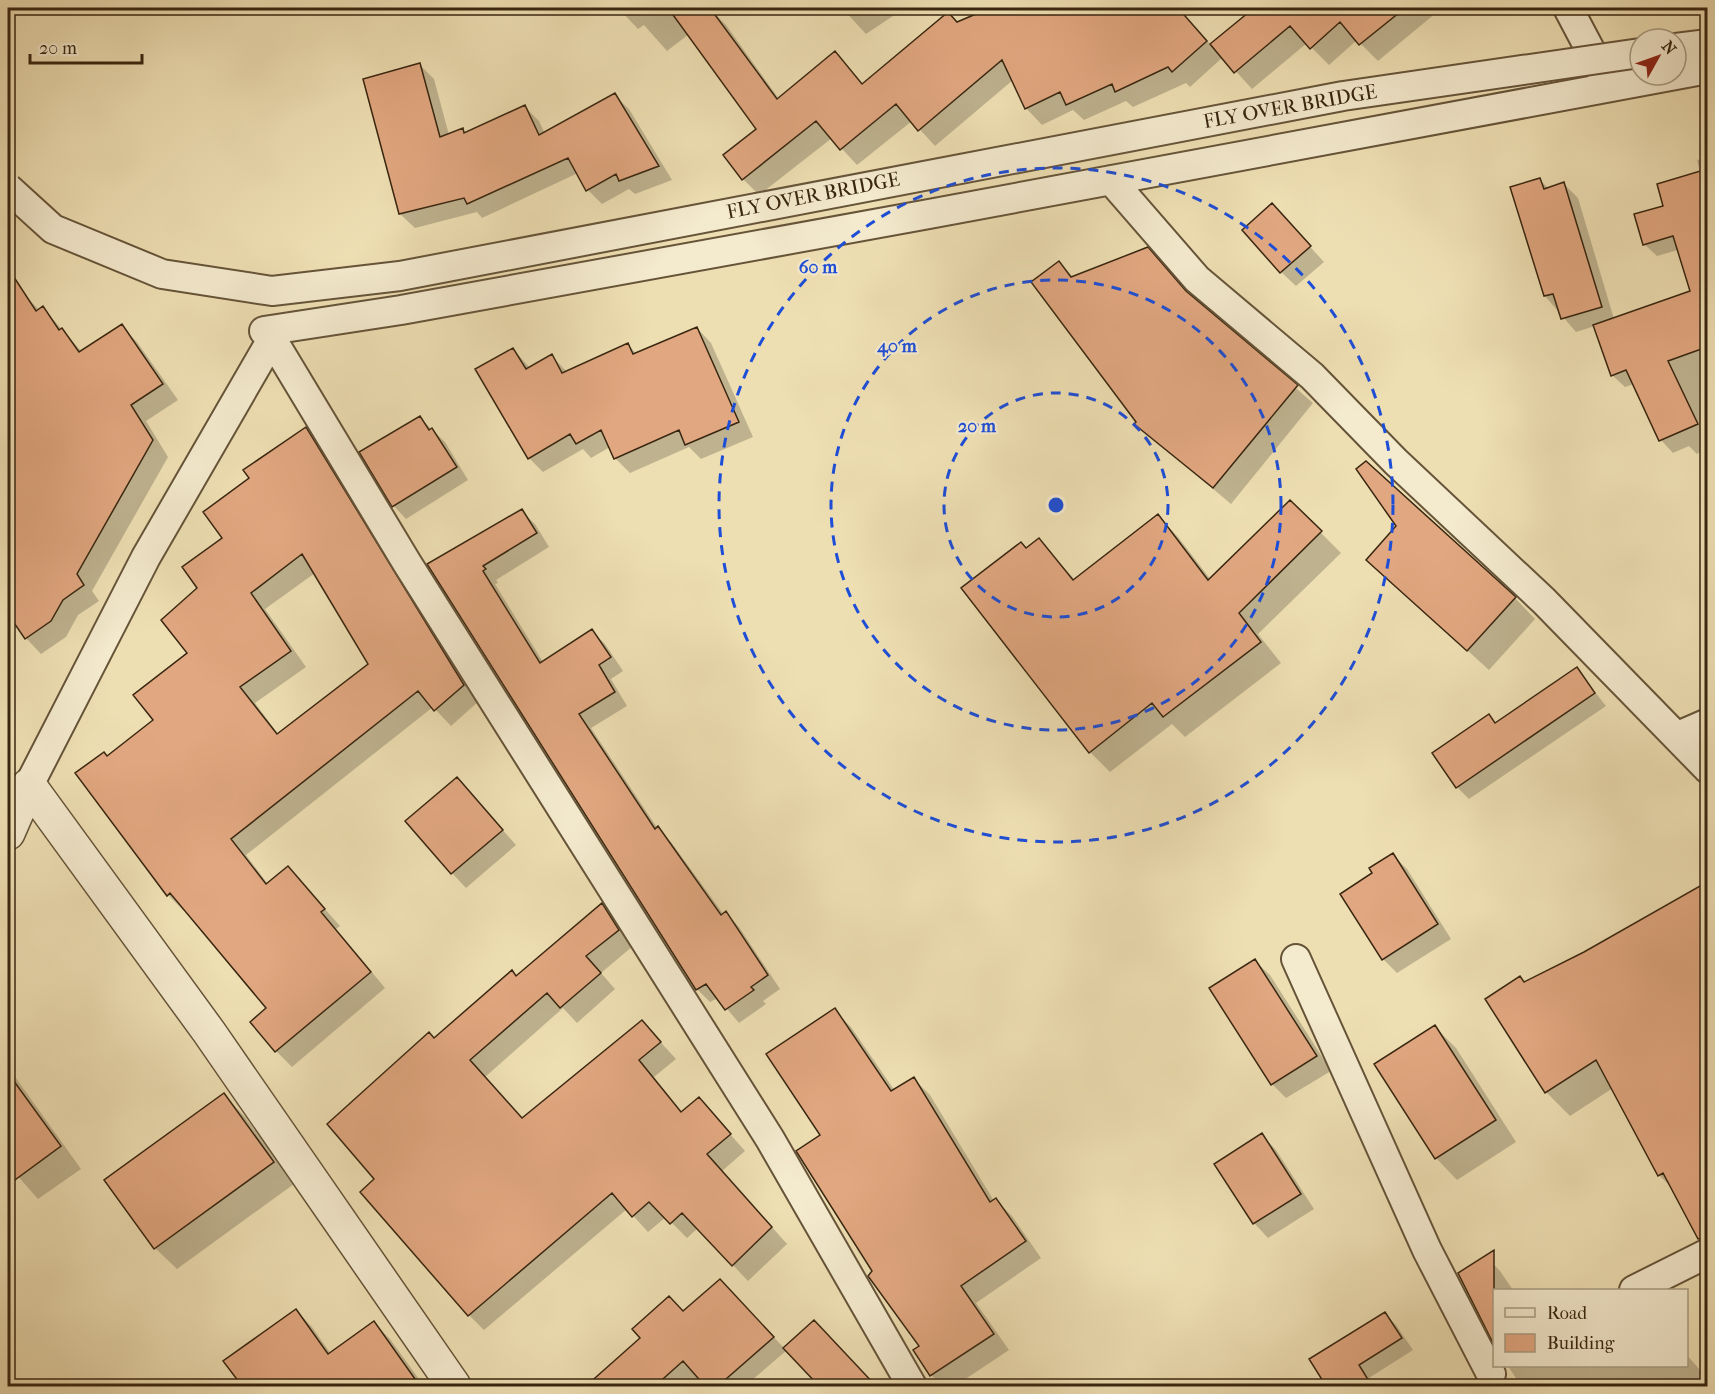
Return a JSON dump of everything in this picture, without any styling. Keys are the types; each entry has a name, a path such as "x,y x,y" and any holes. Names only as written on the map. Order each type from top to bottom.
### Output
{"street":[{"path":"1568,8 1610,88"},
{"path":"1688,46 1707,44"},
{"name":"FLY OVER BRIDGE","path":"8,188 52,230 162,274 272,291 400,276 1343,96 1628,55"},
{"path":"912,1386 770,1139 407,563 272,339 264,331 401,310 1707,69"},
{"path":"1111,180 1197,279 1312,376 1396,462 1544,602 1678,736 1707,769"},
{"path":"8,833 29,785 146,557 272,339"},
{"path":"1678,736 1707,723"},
{"path":"29,785 209,1032 454,1386"},
{"path":"1296,958 1427,1250 1489,1375"},
{"path":"1636,1289 1707,1252"}],"building":[{"path":"668,8 710,8 777,99 835,51 862,84 948,12 957,22 990,8 1178,8 1207,41 1172,72 1168,67 1115,92 1112,84 1066,105 1060,92 1025,109 1002,60 918,131 896,104 840,150 816,121 742,180 723,155 756,129"},
{"path":"1254,8 1405,8 1359,45 1340,22 1310,49 1290,26 1234,73 1210,44"},
{"path":"420,63 440,137 463,128 464,133 525,105 539,135 615,93 659,166 619,181 616,174 586,191 568,158 467,204 464,198 399,214 363,79"},
{"path":"1707,169 1707,347 1668,361 1698,424 1659,441 1626,370 1611,376 1593,325 1690,291 1673,236 1643,245 1634,214 1663,206 1657,184"},
{"path":"1540,178 1544,189 1564,182 1602,307 1561,319 1553,294 1544,296 1510,187"},
{"path":"1272,203 1311,246 1280,273 1242,230"},
{"path":"1148,247 1186,291 1298,385 1213,488 1134,424 1136,422 1031,282 1059,261 1071,277"},
{"path":"8,268 36,311 43,306 59,330 62,328 79,352 122,324 163,384 131,405 153,440 77,574 84,585 63,600 51,621 25,639 8,614"},
{"path":"697,327 739,422 685,445 679,430 614,459 601,430 576,444 570,434 528,459 475,369 513,348 526,369 552,354 562,373 628,343 633,354"},
{"path":"420,416 429,430 432,428 457,467 392,507 359,452"},
{"path":"306,427 464,685 434,711 418,691 231,839 266,884 288,866 325,909 321,912 371,972 275,1052 250,1022 266,1008 170,893 167,896 75,773 104,752 107,756 153,720 133,695 187,653 161,620 197,588 182,567 222,538 203,512 249,478 243,470","holes":["302,554 368,664 277,734 240,687 291,651 251,593"]},
{"path":"1366,461 1516,597 1467,651 1366,560 1396,526 1356,469"},
{"path":"1290,500 1322,531 1239,613 1261,642 1163,717 1152,703 1089,753 961,588 1021,542 1026,548 1039,538 1073,580 1158,514 1208,580"},
{"path":"522,509 537,533 483,566 486,569 483,571 540,663 592,629 611,657 599,665 615,692 579,714 655,829 658,826 721,915 726,911 768,975 751,987 754,990 725,1010 706,984 696,990 427,564"},
{"path":"1577,667 1595,693 1456,788 1432,753 1489,714 1495,723"},
{"path":"457,777 503,830 451,874 405,821"},
{"path":"1393,853 1438,924 1382,960 1340,894 1372,873 1369,868"},
{"path":"1707,882 1707,1237 1698,1239 1663,1173 1658,1176 1596,1060 1545,1093 1485,999 1520,976 1524,982 1584,952"},
{"path":"602,903 619,930 586,956 601,973 560,1008 547,993 470,1060 522,1118 642,1020 661,1042 639,1060 681,1112 699,1097 731,1134 707,1154 772,1227 732,1266 682,1213 670,1224 649,1202 632,1217 612,1193 468,1316 360,1192 374,1179 327,1124 429,1032 434,1038 512,970 516,976"},
{"path":"1255,959 1317,1056 1271,1085 1209,988"},
{"path":"835,1008 891,1091 914,1077 990,1202 996,1198 1026,1241 961,1286 994,1334 930,1376 913,1350 919,1346 868,1276 872,1271 796,1151 820,1135 766,1054"},
{"path":"1435,1025 1496,1120 1435,1159 1374,1064"},
{"path":"8,1073 61,1146 8,1185"},
{"path":"224,1093 274,1162 154,1249 104,1180"},
{"path":"1262,1133 1301,1194 1253,1224 1214,1164"},
{"path":"1494,1250 1493,1343 1458,1273"},
{"path":"720,1279 774,1337 718,1386 705,1386 683,1361 655,1386 586,1386 640,1338 632,1329 669,1296 683,1311"},
{"path":"296,1309 328,1354 374,1321 420,1386 242,1386 223,1361"},
{"path":"1385,1312 1402,1338 1359,1365 1372,1386 1326,1386 1309,1359"},
{"path":"814,1320 876,1386 819,1386 783,1348"}]}
